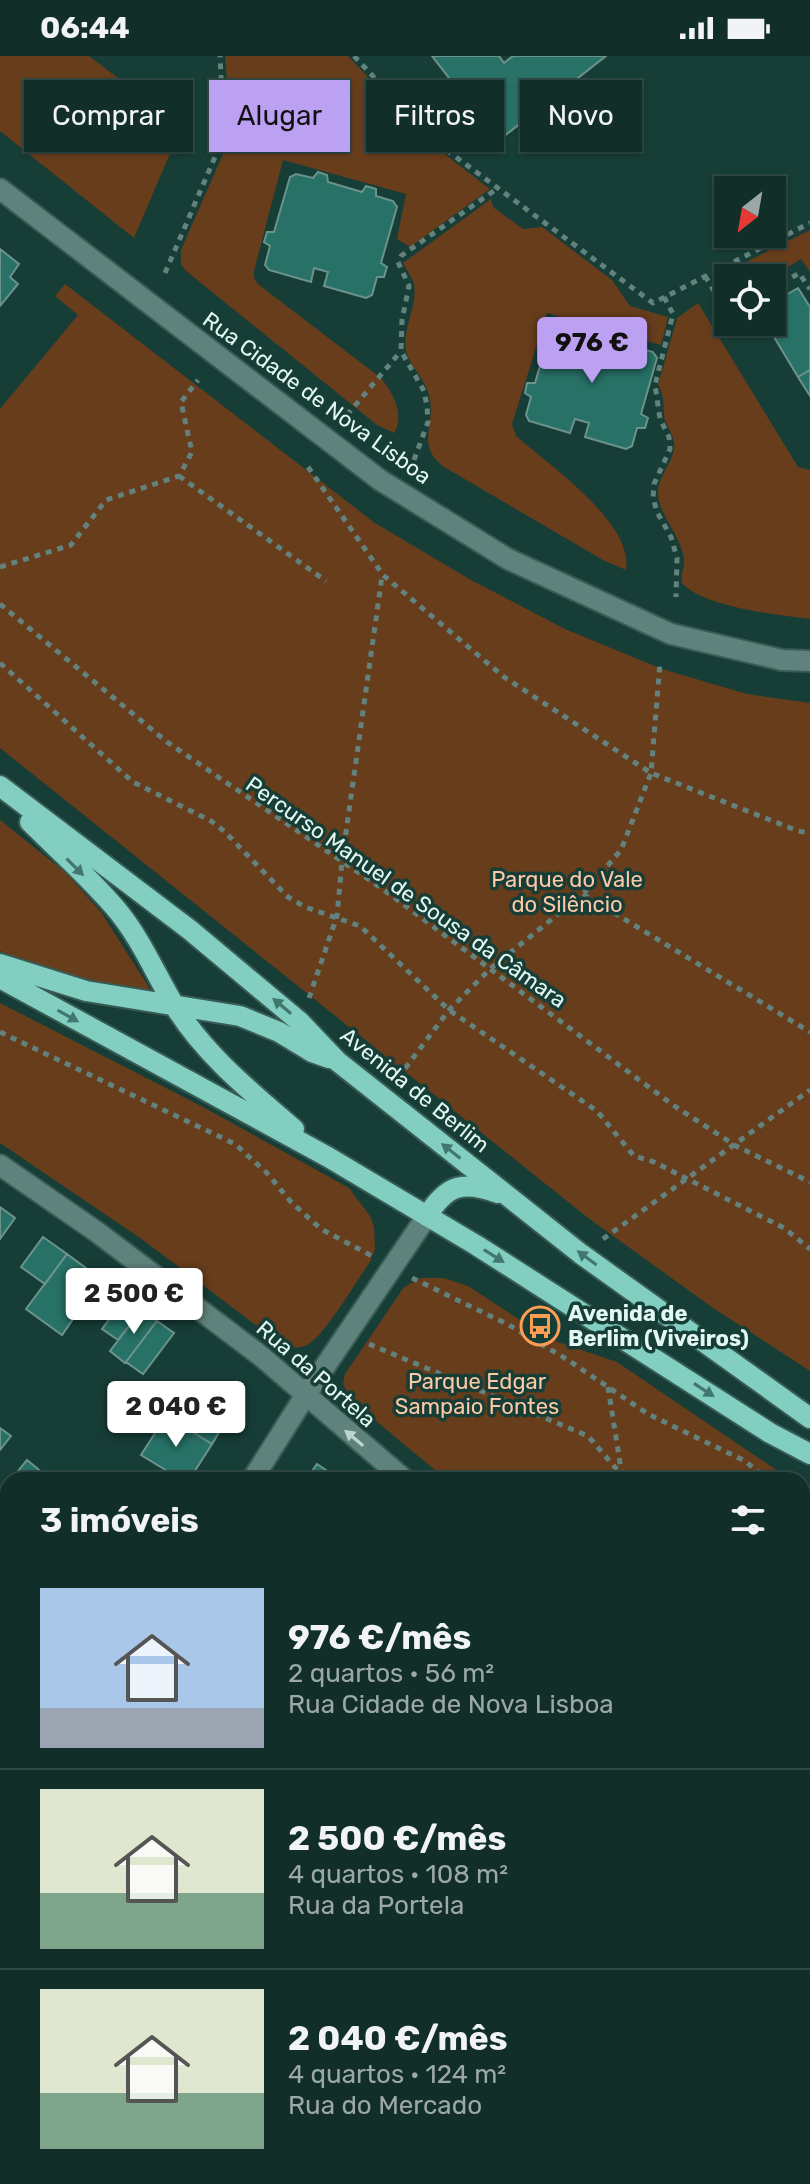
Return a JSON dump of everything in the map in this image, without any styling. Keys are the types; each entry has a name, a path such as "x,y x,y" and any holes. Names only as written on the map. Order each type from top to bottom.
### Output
{"main road":[{"path":"0,789 117,910 148,956 174,1005 206,1048 223,1067 328,1157"},
{"name":"Avenida de Berlim","path":"0,789 190,930 300,1022 337,1061 581,1254 810,1418"},
{"path":"0,964 86,991 240,1016 259,1022 312,1052 337,1061"},
{"path":"0,978 328,1157 598,1321 770,1433 810,1454"},
{"path":"427,1216 442,1195 462,1185 478,1187 512,1200"}],"street":[{"name":"Rua Cidade de Nova Lisboa","path":"0,189 380,480 508,559 671,634 782,660 810,661"},
{"name":"Rua da Portela","path":"0,1165 182,1295 307,1393 338,1425 395,1472"},
{"path":"257,1472 427,1216"}],"path":[{"path":"165,273 224,136 220,56"},
{"path":"354,56 433,140 653,303 810,223"},
{"path":"414,460 428,422 427,406 424,391 401,351 402,320 409,286 398,262 401,256 498,188"},
{"path":"786,281 799,273 810,289"},
{"path":"705,276 714,291"},
{"path":"664,297 673,314 655,385 660,419 669,437 670,449 654,484 653,498 677,558 676,597"},
{"path":"347,415 401,351"},
{"path":"0,567 71,545 106,500 179,476 192,452 181,402 198,380"},
{"path":"308,467 383,575 504,677 651,773 810,833"},
{"path":"179,476 326,581"},
{"path":"300,1022 337,916 383,575"},
{"name":"Percurso Manuel de Sousa da Câmara","path":"0,604 167,742 342,861 673,1105 736,1146 810,1182"},
{"path":"0,663 133,782 211,821 296,903 337,916 360,926 373,936 449,1010 597,1111 634,1156 654,1162 784,1228 810,1249"},
{"path":"384,1098 449,1010 490,969 583,894 621,850 651,773 660,663"},
{"path":"583,894 810,1032"},
{"path":"581,1254 736,1146 810,1090"},
{"path":"346,1335 588,1436 619,1472"},
{"path":"608,1387 623,1472"}],"green space":[{"path":"0,56 89,56 120,80 24,80 24,150 0,131"},
{"path":"225,56 348,56 371,80 366,80 366,152 442,152 490,189 410,247 397,239 406,194 283,160 254,278 259,285 381,378 398,411 394,433 377,425 181,264 181,250 224,152 350,152 350,80 227,80"},
{"path":"26,152 171,152 134,238"},
{"path":"491,199 493,207 523,229 542,227 612,280 630,306 668,317 661,345 547,313 512,424 516,436 586,496 603,515 617,533 625,552 626,570 603,560 444,467 430,451 429,395 406,351 406,334 415,292 403,263"},
{"path":"810,230 810,272 801,259 786,268 786,264 742,264 774,248 786,248 786,242"},
{"name":"Parque do Vale do Silêncio","path":"65,284 375,523 471,580 565,629 662,669 747,694 810,703 810,1371 713,1308 587,1217 0,748 0,409 78,315 55,296"},
{"path":"698,303 714,329 714,336 718,336 798,467 810,470 810,619 723,604 692,591 682,583 682,551 658,496 659,484 674,444 658,385 677,318"},
{"path":"0,820 65,872 101,912 152,992 74,976 0,951"},
{"path":"0,1003 205,1108 349,1188 370,1216 375,1249 370,1262 340,1307 314,1340 295,1348 277,1341 143,1240 0,1143"},
{"name":"Parque Edgar Sampaio Fontes","path":"421,1278 443,1278 468,1286 549,1339 617,1362 779,1472 437,1472 354,1403 343,1384 345,1374 404,1287"}],"building":[{"path":"432,56 499,56 504,63 513,56 606,56 576,80 520,80 520,124 504,136 504,80 451,80"},
{"path":"318,172 327,175 328,182 362,192 366,186 376,189 376,196 393,201 397,207 381,263 387,267 384,277 377,277 372,295 366,298 324,286 328,272 314,268 311,282 269,270 265,265 270,246 264,242 267,232 274,232 290,177 296,174 313,178"},
{"path":"0,249 19,264 10,277 18,284 0,306"},
{"path":"798,288 810,307 810,370 798,377 773,336 786,336 786,295"},
{"path":"578,323 588,326 587,333 622,344 626,337 636,340 636,347 653,352 657,358 641,414 648,418 645,428 637,428 632,446 626,449 585,437 589,423 575,419 570,433 529,421 526,415 531,397 525,393 527,383 535,383 551,328 557,324 574,329"},
{"path":"810,370 810,396 798,377"},
{"path":"0,1207 15,1218 0,1239"},
{"path":"43,1237 67,1254 45,1284 21,1267"},
{"path":"67,1254 90,1271 71,1297 82,1306 62,1335 26,1309"},
{"path":"90,1271 108,1284 89,1311 71,1297"},
{"path":"126,1297 142,1309 118,1340 102,1329"},
{"path":"142,1309 157,1321 125,1363 110,1351"},
{"path":"157,1321 174,1333 143,1374 126,1362"},
{"path":"200,1394 231,1413 212,1444 181,1425"},
{"path":"166,1416 212,1444 194,1472 169,1472 141,1455"},
{"path":"0,1428 11,1436 0,1450"},
{"path":"27,1460 42,1472 17,1472"},
{"path":"317,1464 329,1472 312,1472"}],"place":[{"name":"Avenida de Berlim (Viveiros)","path":"540,1326"}]}
